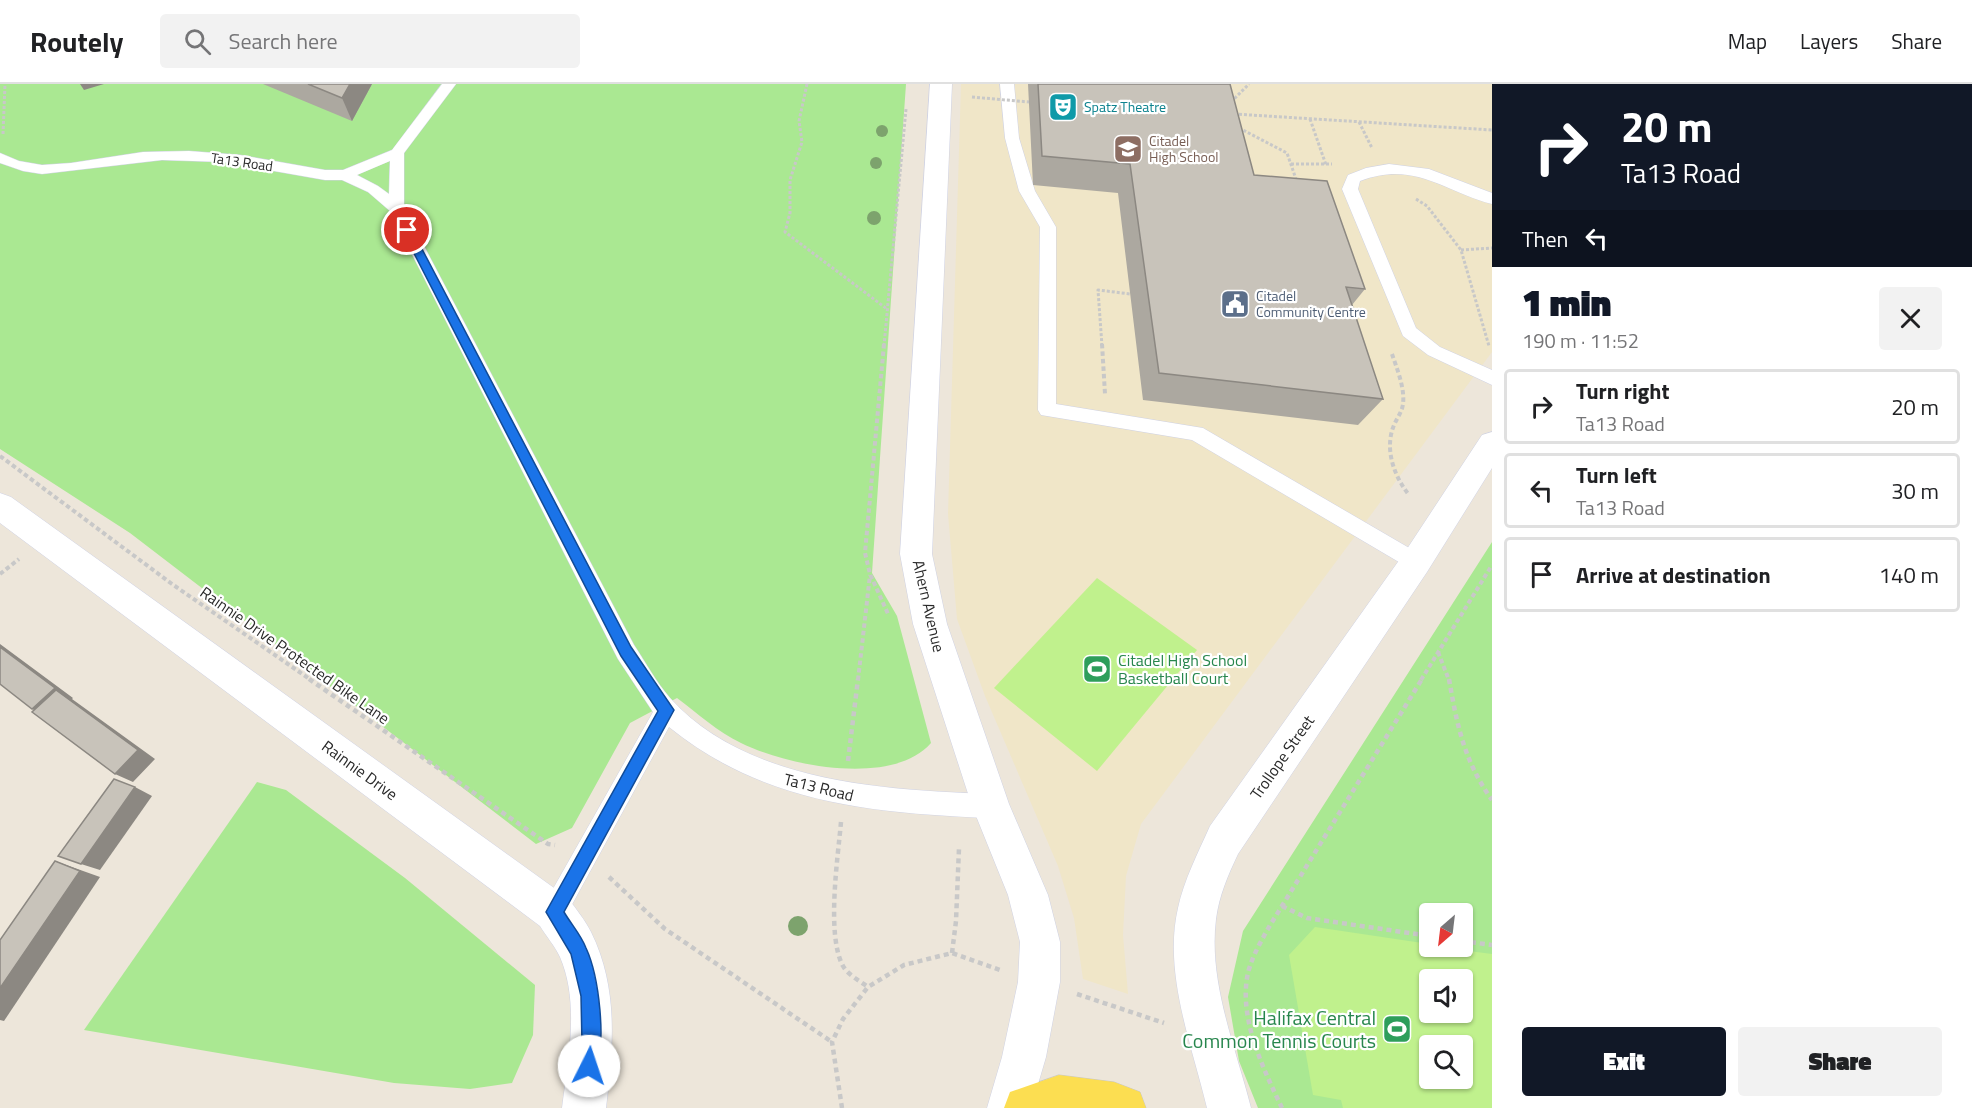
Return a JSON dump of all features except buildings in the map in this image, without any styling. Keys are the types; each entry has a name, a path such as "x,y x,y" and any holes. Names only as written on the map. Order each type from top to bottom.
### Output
{"main road":[{"path":"1026,1108 1059,1097 1114,1104 1124,1108"}],"street":[{"name":"Ahern Avenue","path":"941,84 916,554 930,624 991,806 1028,895 1040,942 1039,982 1024,1057 1009,1108"},
{"name":"Trollope Street","path":"1229,1108 1197,970 1195,930 1205,882 1224,840 1416,562 1492,443"},
{"name":"Rainnie Drive","path":"0,506 555,912 579,951 589,996 591,1044 584,1108"}],"lane":[{"path":"396,208 397,153 449,84"},
{"path":"1007,84 1012,138 1027,191 1048,227 1047,410 1196,433 1416,562"},
{"name":"Ta13 Road","path":"0,157 15,165 42,170 77,168 115,160 189,155 325,175 345,175 397,153"},
{"path":"1492,199 1435,176 1387,167 1353,178 1350,189 1409,332 1434,351 1492,378"},
{"path":"345,175 373,189 396,208"},
{"name":"Ta13 Road","path":"396,208 626,652 666,710 698,737 754,769 807,786 884,801 991,806"},
{"path":"555,912 666,710"}],"path":[{"path":"807,84 799,121 802,142 790,180 790,213 785,232 887,309"},
{"path":"1223,107 1239,96 1249,84"},
{"path":"972,98 1029,102"},
{"path":"1227,114 1492,130"},
{"path":"1310,119 1326,165"},
{"path":"1359,122 1375,154"},
{"path":"1366,172 1427,206 1461,250 1489,348"},
{"path":"1461,250 1492,248"},
{"path":"1389,343 1402,385 1403,407 1392,430 1391,460 1397,481 1409,495"},
{"name":"Rainnie Drive Protected Bike Lane","path":"0,456 172,584 548,844 588,851"},
{"path":"0,574 19,558"},
{"path":"1282,1108 1266,1075 1252,1025 1245,990 1250,965 1281,906 1492,565"},
{"path":"1438,652 1448,674 1458,733 1481,785 1492,800"},
{"path":"952,953 956,921 959,848"},
{"path":"603,870 665,929 832,1042"},
{"path":"1281,906 1307,918 1419,934"},
{"path":"1473,942 1492,945"},
{"path":"842,1108 832,1042 843,1019 868,987 904,965 952,953 1008,972"},
{"path":"1071,992 1160,1022 1173,1024"}],"shaded area":[{"name":"Citadel High School","path":"961,84 1492,84 1492,352 1141,824 1126,876 1123,935 1128,994 1083,979 1074,918 1058,866 985,696 957,619 948,514"}],"green space":[{"path":"0,84 906,84 872,573 897,616 931,743 914,757 892,765 839,768 811,765 785,759 732,739 677,698 630,723 572,828 536,844 130,533 0,449"},
{"path":"1492,542 1492,1108 1258,1108 1239,1061 1228,997 1243,931"},
{"name":"Citadel High School Basketball Court","path":"1097,578 1197,650 1097,771 994,688"},
{"path":"257,782 286,790 405,878 535,985 533,1035 512,1083 470,1089 394,1083 84,1030"},
{"name":"Halifax Central Common Tennis Courts","path":"1315,927 1419,943 1419,957 1473,957 1473,952 1492,954 1492,1108 1343,1108 1341,1100 1313,1095 1289,955"}],"place":[{"name":"Spatz Theatre","path":"1063,107"},
{"name":"Citadel High School","path":"1128,149"},
{"name":"Citadel Community Centre","path":"1235,304"},
{"name":"Citadel High School Basketball Court","path":"1097,669"},
{"name":"Halifax Central Common Tennis Courts","path":"1397,1029"}],"route":[{"path":"407,230 626,652 666,710 555,912 579,951 589,996 591,1044 589,1066"}]}
